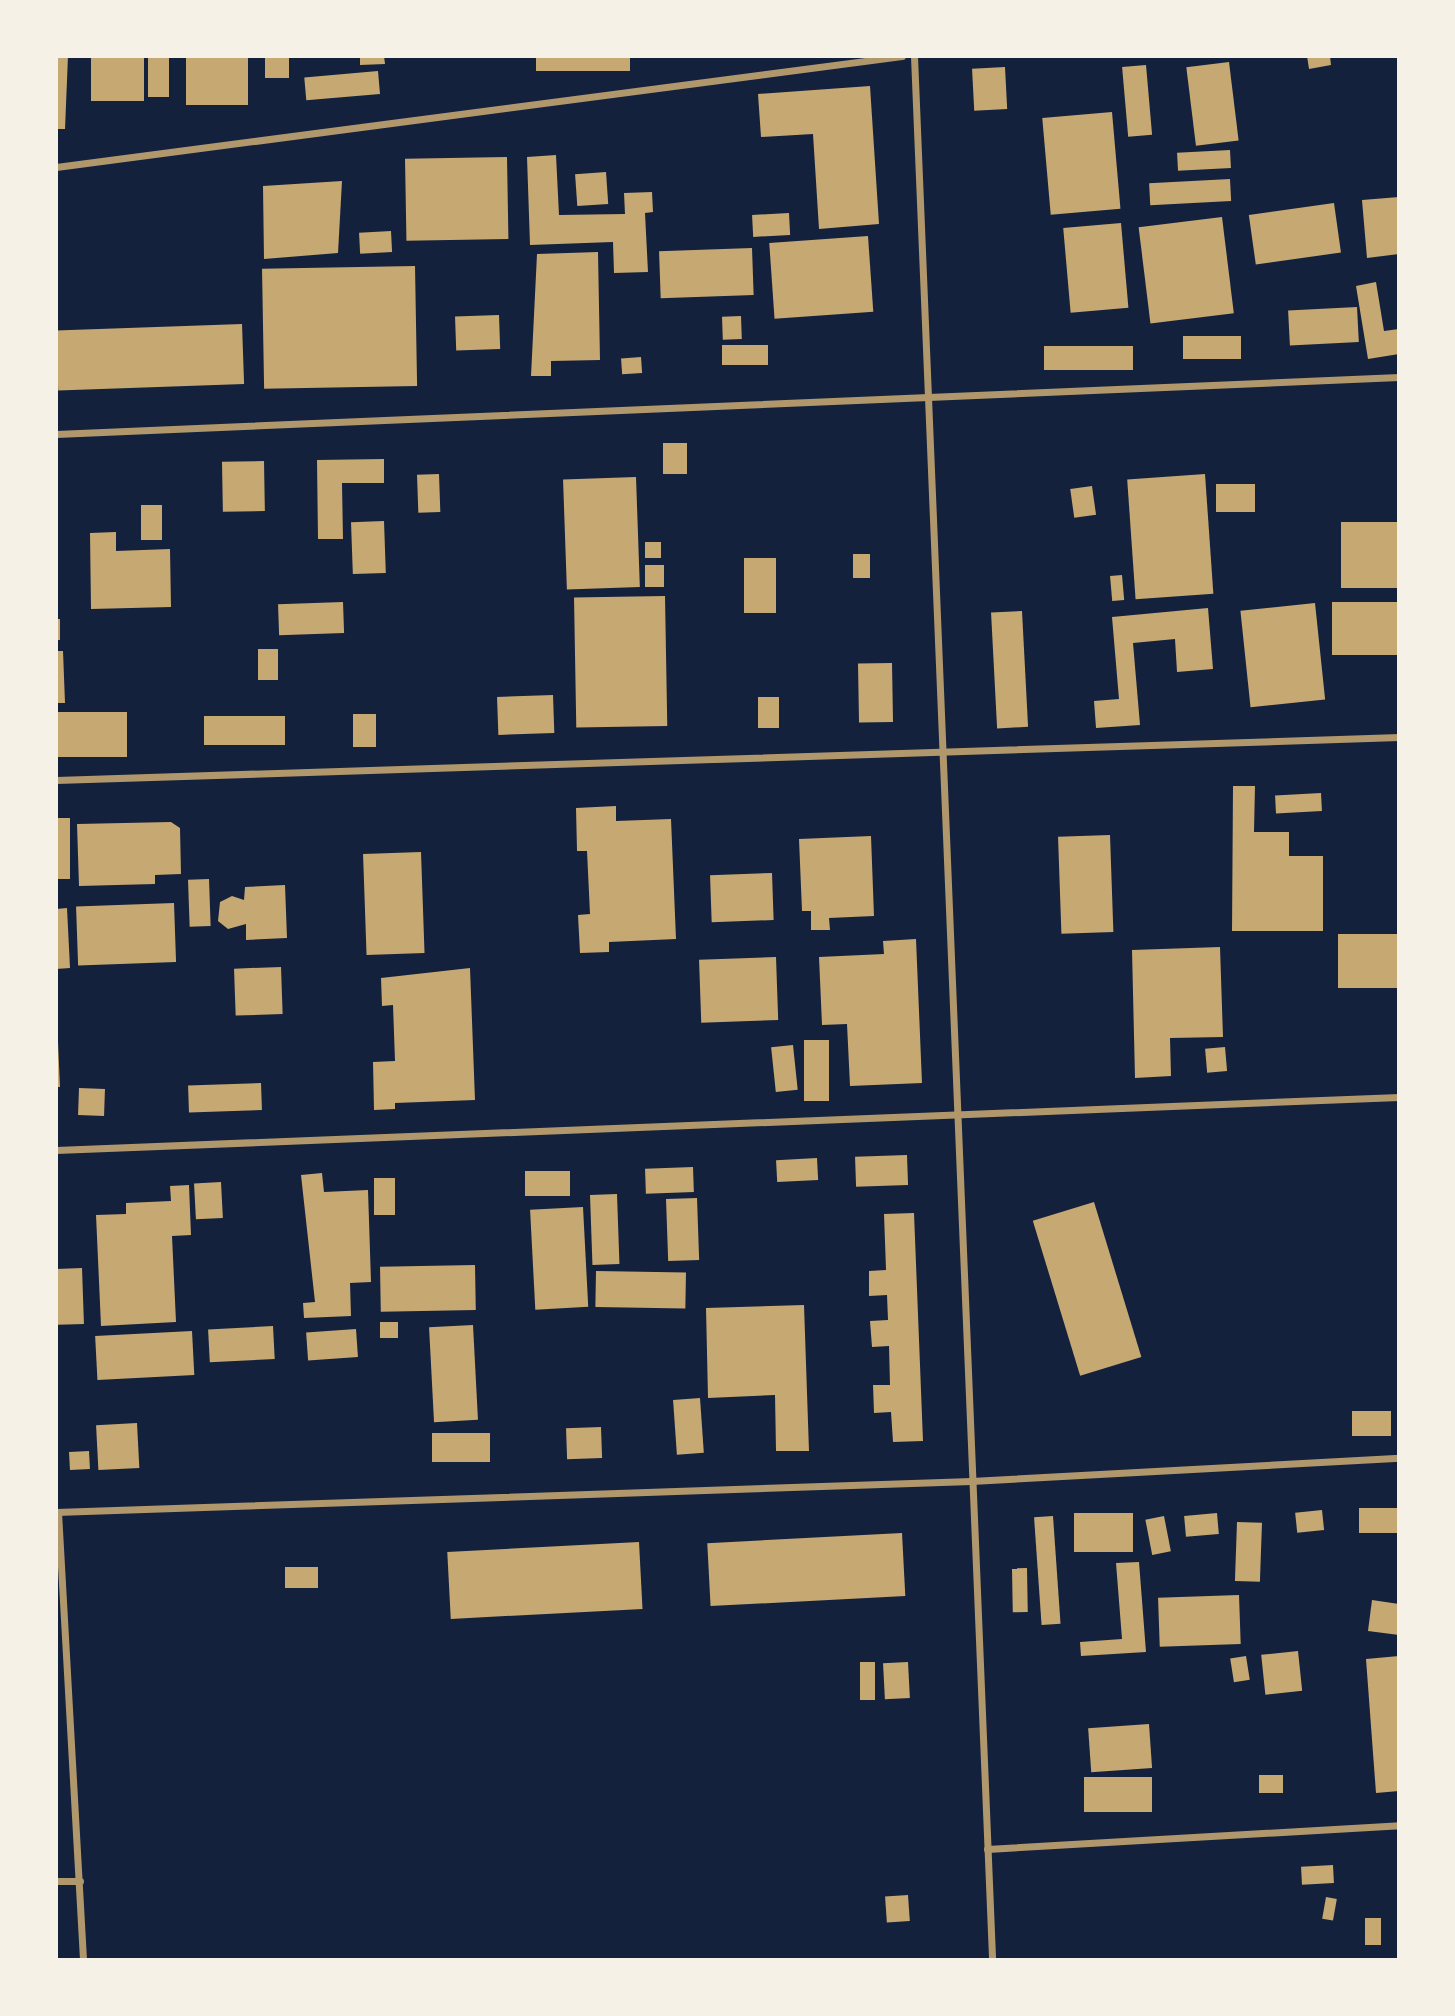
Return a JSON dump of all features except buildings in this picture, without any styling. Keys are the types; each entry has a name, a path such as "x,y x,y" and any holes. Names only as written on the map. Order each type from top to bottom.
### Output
{"street":[{"path":"56,167 902,56"},
{"path":"914,56 992,1960"},
{"path":"56,434 1399,377"},
{"path":"56,780 942,754 1399,737"},
{"path":"56,1150 1399,1097"},
{"path":"83,1960 57,1512 971,1481 1399,1458"},
{"path":"987,1849 1399,1825"},
{"path":"56,1881 80,1881"}]}
